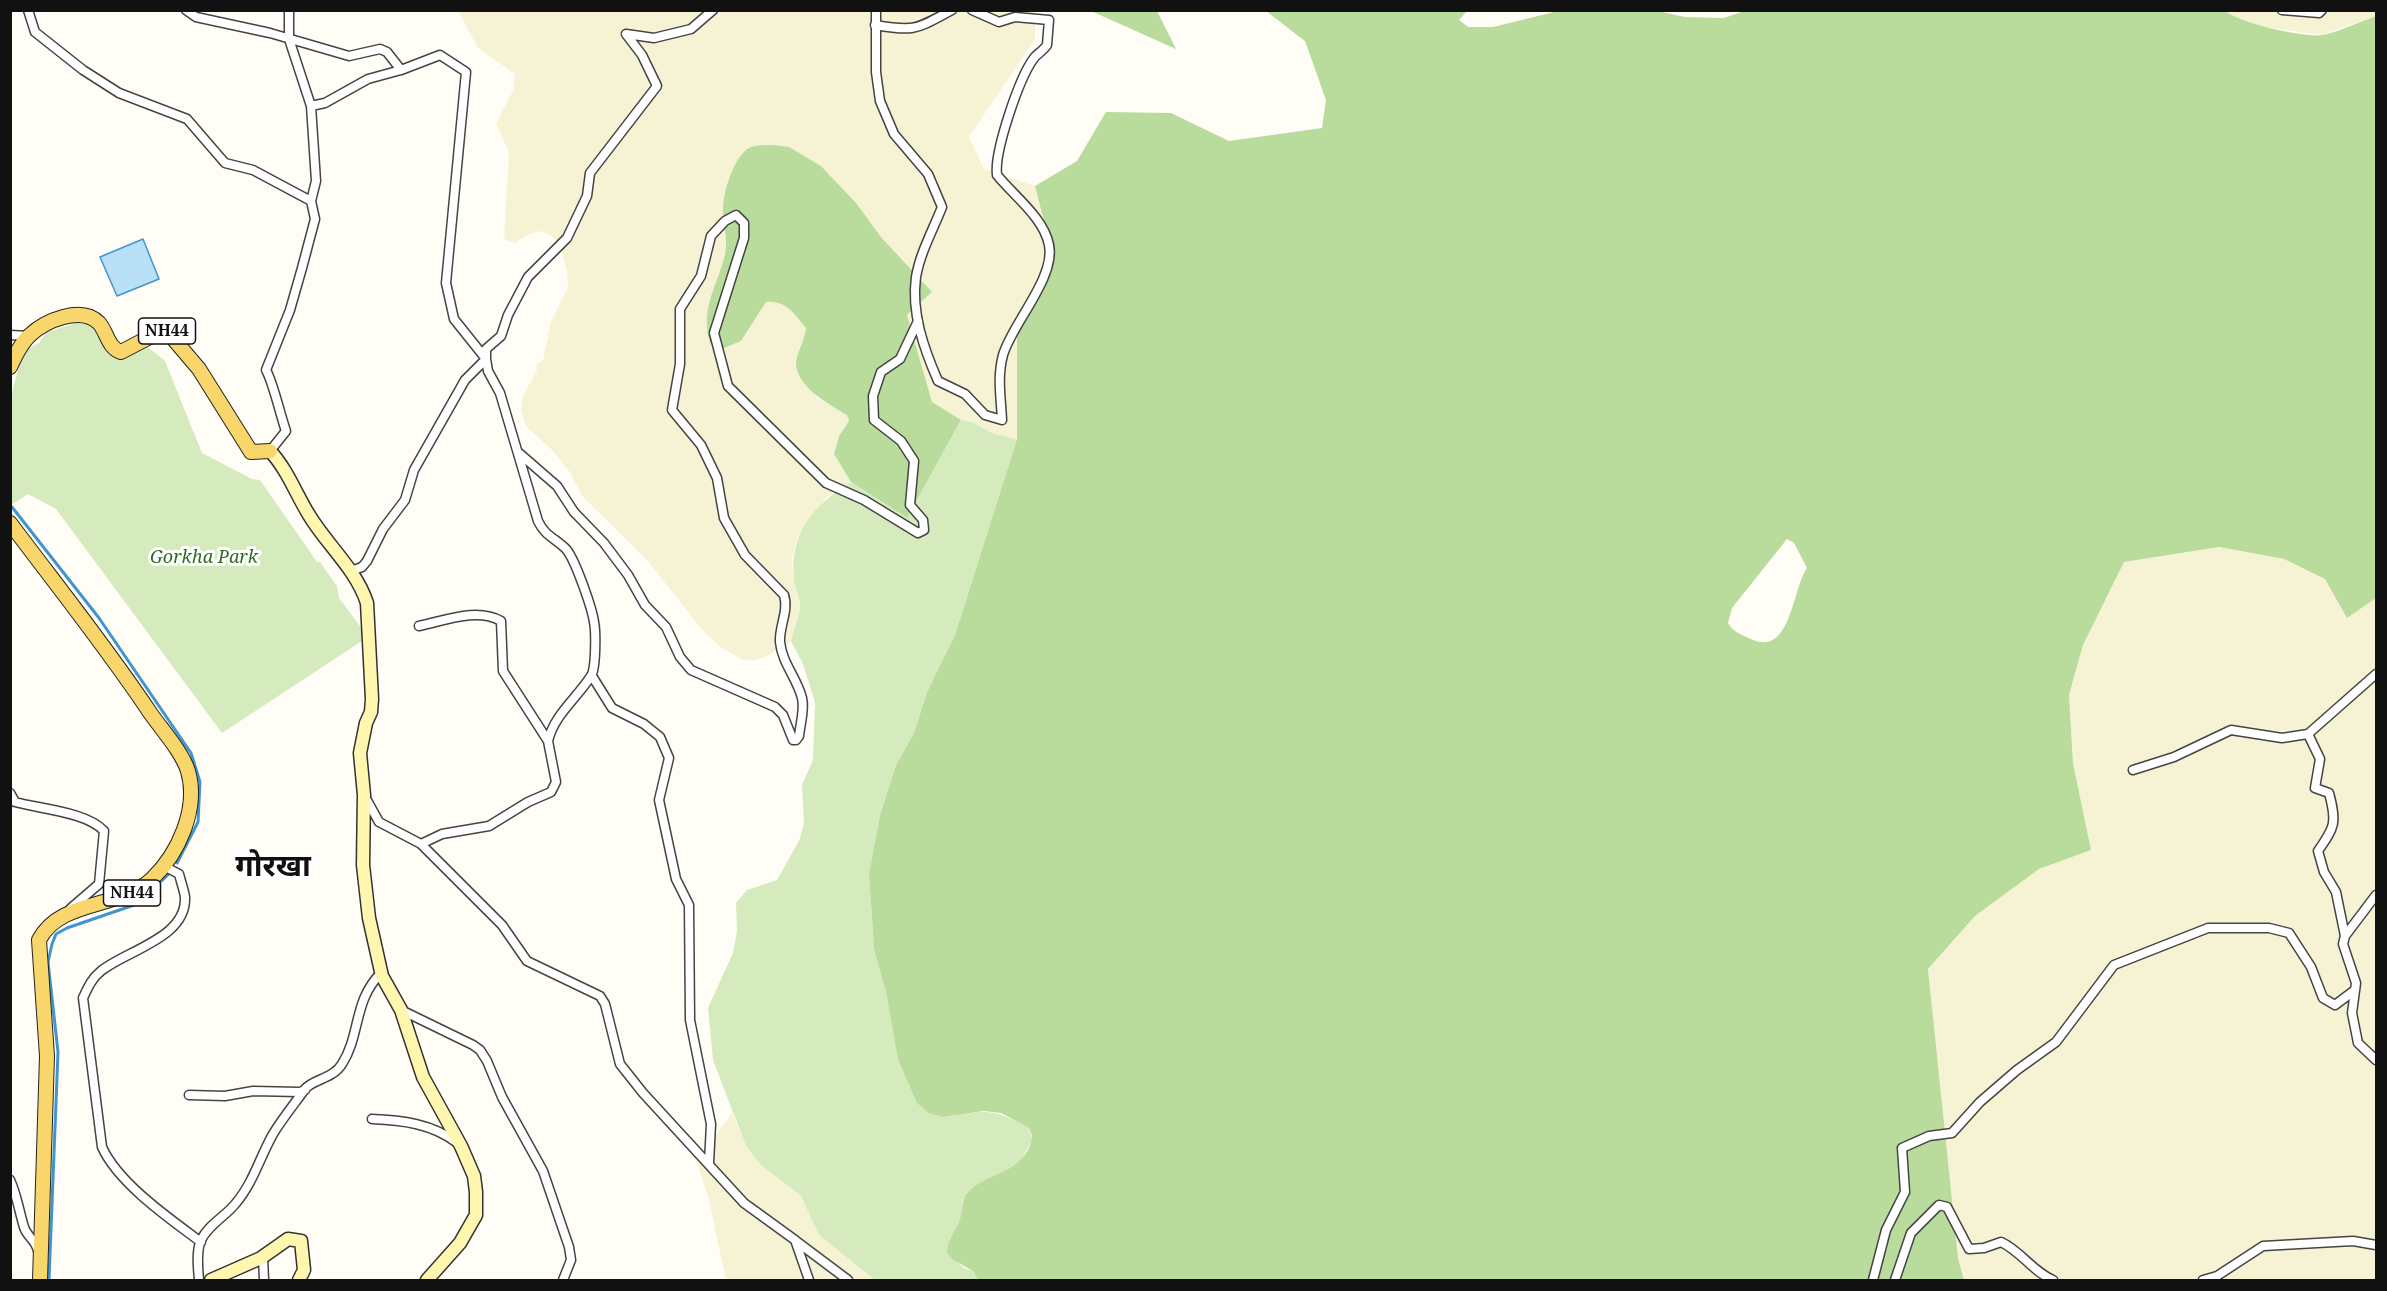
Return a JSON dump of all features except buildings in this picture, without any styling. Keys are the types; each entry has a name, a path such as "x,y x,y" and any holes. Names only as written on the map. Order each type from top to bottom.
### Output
{"main road":[{"name":"NH44","path":"12,364 29,336 60,318 82,316 99,323 113,348 121,352 165,329 199,369 251,452 270,451"},
{"name":"NH44","path":"10,523 103,643 186,765 190,797 188,820 164,866 139,889 122,898 63,916 45,929 39,940 38,953 47,1056 40,1273"}],"street":[{"path":"28,10 34,32 83,70 119,93 187,119 225,162 253,170 311,201"},
{"path":"186,10 196,17 349,56 380,49 387,51 400,70"},
{"path":"289,10 289,39 311,106 316,182 311,201 315,219 290,310 266,370 272,380 271,388 286,431 270,451 278,460 311,518 351,571 363,590 367,603 372,686 371,712 366,723 360,753 364,795 363,865 369,918 381,973 401,1010 423,1077 461,1146 474,1176 476,1215 460,1243 427,1281"},
{"path":"709,1163 711,1124 690,1020 689,905 676,879 659,800 669,758 660,737 644,724 612,708 592,676 594,622 576,564 566,550 543,532 500,393 488,371 486,349 501,336 508,315 528,277 567,238 587,196 590,173 657,86 642,55 626,34 654,38 691,29 712,10"},
{"path":"876,10 876,72 880,101 894,134 928,174 942,207 916,279 918,321 923,347 938,381 966,394 985,415 1002,420 999,375 1004,353 1048,266 1049,246 1041,226 997,175 996,165 1007,122 1019,91 1034,57 1047,45 1049,20 1029,14 999,22 972,10"},
{"path":"875,25 897,29 920,29 952,10"},
{"path":"2282,10 2319,13 2322,10"},
{"path":"311,106 325,103 368,79 440,55 466,72 446,283 454,318 486,359"},
{"path":"519,453 557,486 573,512 604,543 628,574 645,605 666,627 680,657 691,670 775,707 783,715 792,740 796,740 799,736 803,701 794,676 782,658 779,639 787,603 784,595 745,555 724,518 717,478 701,445 672,410 680,364 680,309 700,276 711,236 725,221 736,215 744,223 744,238 714,333 728,386 826,483 864,500 918,533 924,530 923,520 910,505 914,461 901,441 874,420 873,396 881,372 900,359 918,321"},
{"path":"10,335 29,336"},
{"path":"10,346 12,364"},
{"path":"351,571 362,567 367,561 383,529 405,500 414,470 465,380 486,359"},
{"path":"419,626 475,614 491,615 501,621 503,671 548,741 556,782 551,792 528,802 489,826 442,834 421,844"},
{"path":"2133,770 2174,757 2231,730 2282,738 2308,734 2376,674"},
{"path":"548,741 551,729 592,676"},
{"path":"2308,734 2320,759 2315,788 2328,793 2334,813 2334,830 2318,851 2324,872 2336,892 2345,936"},
{"path":"10,793 15,802 85,819 99,825 104,831 99,884 63,916"},
{"path":"364,795 379,822 421,844 502,925 527,961 600,996 605,1004 620,1064 682,1137 709,1163 744,1203 848,1281"},
{"path":"164,866 180,874 185,897 184,908 176,923 158,939 101,971 89,985 83,998 102,1147 108,1159 142,1194 201,1242"},
{"path":"2376,895 2345,936 2343,944 2356,983 2352,1013 2358,1043 2376,1060"},
{"path":"1873,1281 1886,1230 1905,1192 1902,1148 1929,1136 1952,1133 1980,1102 2017,1070 2056,1042 2114,965 2208,928 2269,928 2289,933 2311,967 2323,998 2335,1005 2355,990"},
{"path":"189,1095 225,1096 253,1091 300,1092 326,1080 342,1065 352,1041 355,1023 369,985 381,973"},
{"path":"401,1010 473,1045 487,1060 502,1097 543,1171 565,1231 571,1260 562,1281"},
{"path":"200,1281 197,1263 201,1242 218,1219 235,1205 274,1133 305,1090"},
{"path":"372,1119 401,1120 442,1132 461,1146"},
{"path":"10,1180 19,1202 23,1225 27,1234 36,1242 40,1273"},
{"path":"1895,1281 1911,1233 1939,1205 1947,1207 1969,1249 2001,1242 2014,1248 2045,1277 2053,1281"},
{"path":"211,1281 263,1257 288,1239 301,1241 304,1270 299,1281"},
{"path":"795,1240 808,1281"},
{"path":"2203,1281 2217,1276 2263,1246 2353,1241 2376,1245"},
{"path":"263,1257 264,1281"}],"shaded area":[{"path":"2376,10 2376,16 2321,35 2259,26 2230,16 2224,11"},
{"path":"458,11 1035,11 1035,39 969,137 984,169 1035,186 1054,261 1017,329 1017,439 993,434 972,422 961,420 932,403 907,315 932,292 881,237 830,175 789,147 774,145 752,147 745,151 728,185 724,197 725,251 720,274 723,349 741,341 766,302 777,301 787,307 806,327 804,343 796,360 817,398 847,415 849,421 839,436 834,454 851,482 827,497 797,538 792,559 794,582 801,606 791,641 767,656 756,660 743,660 722,648 704,632 648,561 582,496 570,472 553,451 526,426 521,409 523,396 537,370 536,365 543,360 551,322 568,287 567,272 562,252 552,236 541,231 525,236 515,243 504,239 509,152 496,123 513,91 515,74 478,48"},
{"path":"2219,547 2284,559 2326,579 2347,618 2376,598 2376,1280 1964,1280 1958,1258 1928,969 1975,916 2039,869 2091,850 2073,763 2069,695 2083,645 2124,562"},
{"path":"732,1113 746,1146 761,1165 801,1196 819,1235 875,1280 726,1280 709,1200 697,1162"}],"green space":[{"path":"1562,10 1653,10 1685,17 1724,18 1747,10 2224,10 2243,20 2287,32 2323,35 2376,16 2376,598 2347,618 2325,579 2284,559 2219,547 2124,562 2083,645 2069,695 2073,763 2091,850 2039,869 1975,916 1928,969 1958,1258 1964,1280 978,1280 973,1271 952,1259 947,1252 961,1218 964,1198 977,1185 1015,1165 1023,1158 1032,1136 1029,1128 1001,1113 984,1111 943,1117 929,1113 917,1103 898,1059 887,996 874,949 869,874 880,815 896,765 914,733 927,692 955,635 1017,439 1017,329 1054,261 1035,186 1077,161 1106,112 1171,113 1229,141 1322,128 1326,100 1305,41 1266,11 1467,11 1459,20 1468,27 1493,27","holes":["1787,539 1794,543 1807,568 1782,630 1775,639 1764,642 1751,639 1732,629 1728,623 1732,608"]},
{"path":"1091,11 1157,11 1176,49"},
{"path":"754,146 789,147 821,166 856,203 881,237 932,292 907,315 932,402 961,420 907,518 851,482 834,454 839,436 849,421 847,415 815,394 797,372 797,356 806,328 789,309 779,303 766,302 741,341 722,349 710,343 707,330 708,308 725,254 723,208 728,183 735,165 745,151"},
{"name":"Gorkha Park","path":"80,322 92,323 118,360 148,347 165,361 202,453 252,479 260,480 317,562 320,562 337,586 339,598 368,637 222,733 56,509 28,494 11,505 11,397 21,358 27,349 39,343 47,332"},
{"path":"961,420 972,422 994,434 1017,439 955,635 927,692 914,733 896,765 880,815 869,874 874,949 887,996 943,1117 978,1112 996,1113 1029,1128 1032,1139 1020,1164 967,1192 962,1203 965,1210 947,1252 964,1268 973,1271 978,1280 875,1280 819,1235 801,1196 761,1165 746,1146 713,1060 708,1008 733,953 737,931 736,903 747,890 777,880 799,841 804,824 802,785 813,760 815,702 803,664 791,641 800,608 794,582 793,562 800,534 815,510 851,482 907,518"}],"water":[{"path":"143,239 159,279 117,296 100,257"}],"waterway":[{"path":"12,507 99,618 191,753 200,782 198,822 177,863"},
{"path":"49,1280 58,1052 48,962 52,944 56,934 67,928 137,904 171,872"}],"district":[{"name":"गोरखा","path":"273,867"}]}
